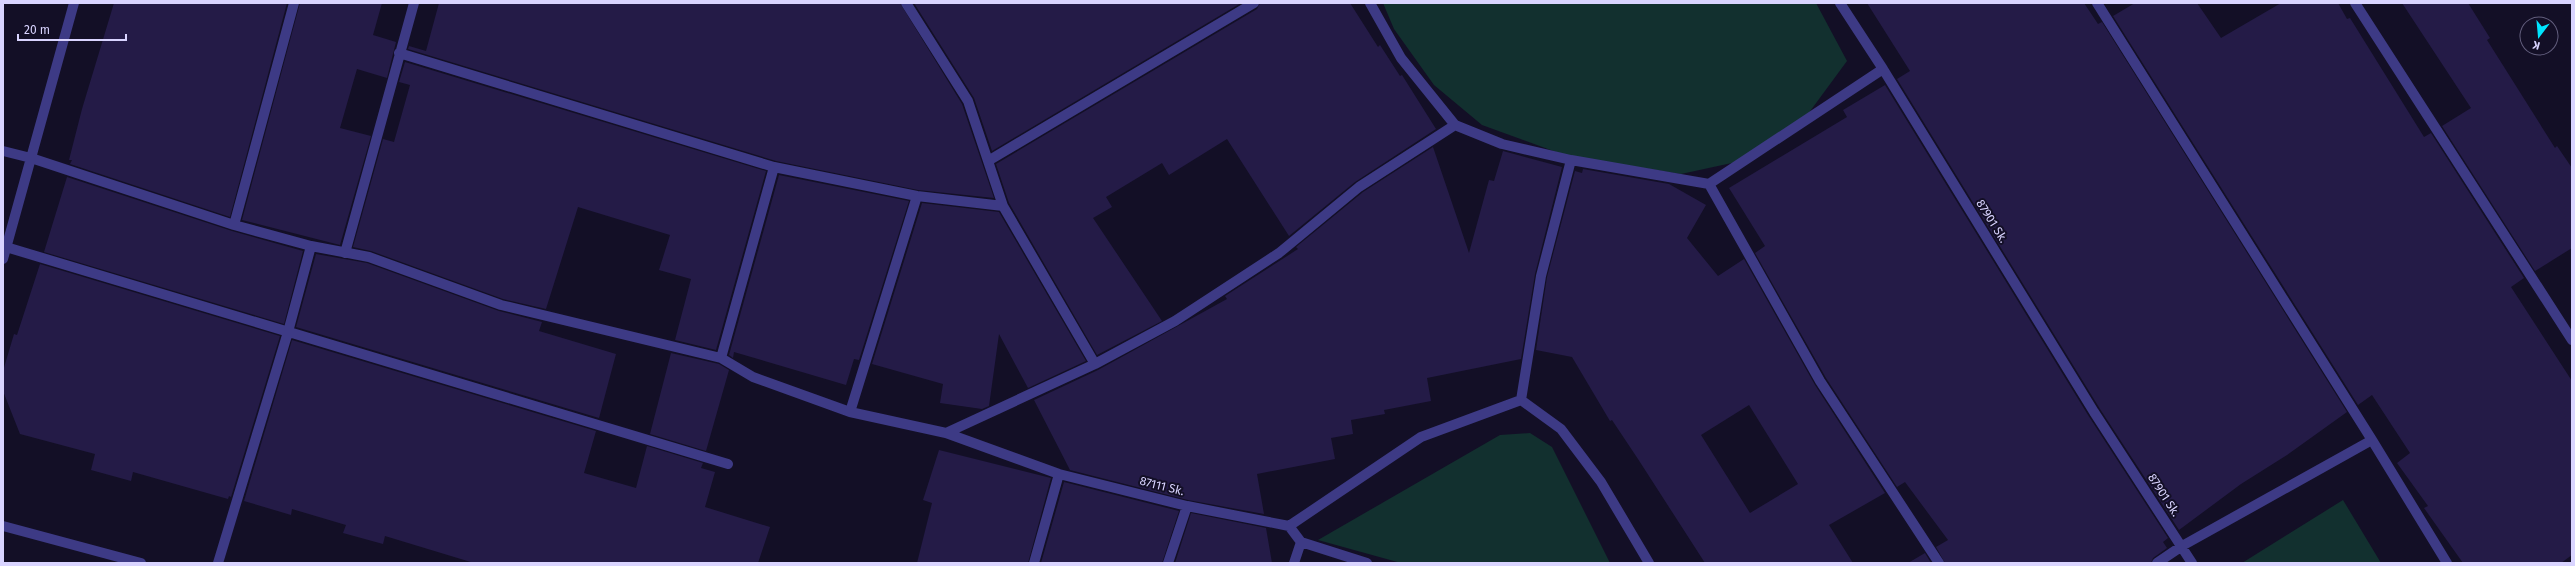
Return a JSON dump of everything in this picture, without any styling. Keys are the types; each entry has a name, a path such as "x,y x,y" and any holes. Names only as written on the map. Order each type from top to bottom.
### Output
{"street":[{"path":"3,259 74,3"},
{"path":"234,225 294,3"},
{"path":"345,253 414,3"},
{"path":"906,3 968,101 1003,206 1095,364"},
{"path":"988,161 1254,3"},
{"path":"1370,3 1401,58 1455,125 1502,144 1571,160 1708,184 1883,69"},
{"name":"87901 Sk.","path":"1840,3 1883,69 2094,412 2192,563"},
{"path":"2096,3 2372,440 2447,563"},
{"path":"2355,3 2572,340"},
{"path":"399,53 774,167 917,196 1003,206"},
{"path":"946,433 1095,364 1175,321 1279,253 1359,188 1455,125"},
{"name":"87111 Sk.","path":"3,151 31,158 234,225 311,246 369,257 501,305 721,358 753,378 850,412 946,433 1059,474 1187,506 1289,526"},
{"path":"1521,400 1541,276 1571,160"},
{"path":"721,358 774,167"},
{"path":"1708,184 1820,381 1939,563"},
{"path":"850,412 917,196"},
{"path":"218,563 288,332 311,246"},
{"path":"6,247 728,464"},
{"path":"1367,563 1300,542 1289,526 1421,437 1521,400"},
{"path":"1521,400 1561,429 1601,482 1648,563"},
{"path":"2157,563 2182,546 2372,440"},
{"path":"1034,563 1059,474"},
{"path":"1168,563 1187,506"},
{"path":"3,526 141,563"},
{"path":"1294,563 1300,542"}],"green space":[{"path":"1383,3 1816,3 1847,61 1808,114 1741,161 1681,174 1567,156 1482,125 1434,85 1394,29"},
{"path":"1530,433 1552,447 1610,563 1401,563 1318,540 1500,435"},
{"path":"2343,500 2381,563 2242,563"}],"building":[{"path":"114,3 287,3 230,217 70,164 72,160 69,160 82,109"},
{"path":"300,3 382,3 373,35 396,42 387,78 357,69 340,128 371,136 340,245 242,220"},
{"path":"439,3 900,3 962,104 994,198 918,190 776,161 408,49 409,46 426,51"},
{"path":"914,3 1241,3 992,151 974,98"},
{"path":"1260,3 1350,3 1378,47 1380,45 1400,76 1402,75 1436,129 1355,182 1289,236 1227,139 1169,175 1162,163 1106,197 1112,207 1093,218 1162,321 1097,355 1009,203 996,164 1257,9"},
{"path":"1867,3 2084,3 2098,24 2102,22 2347,412 2287,455 2241,484 2179,530 2100,409 1897,79 1910,71"},
{"path":"2135,3 2197,3 2221,38 2281,3 2338,3 2347,19 2350,18 2424,137 2431,133 2524,278 2511,287 2572,381 2572,555 2561,563 2463,563 2424,508 2428,506 2397,463 2410,453 2372,395 2358,405 2113,16"},
{"path":"2402,3 2468,3 2490,38 2487,40 2555,148 2557,146 2572,168 2572,248 2535,271 2442,126 2471,108"},
{"path":"405,62 766,171 716,350 675,340 691,279 659,270 670,235 578,207 546,309 503,299 371,251 353,247 383,139 394,142 410,85 399,82"},
{"path":"1885,85 2088,415 2168,538 2163,542 2167,548 2153,558 2151,563 1945,563 1936,547 1948,540 1905,482 1897,487 1826,378 1755,253 1765,246 1729,188 1847,117 1843,110"},
{"path":"1433,147 1469,253 1489,180 1494,181 1503,151 1562,167 1535,274 1521,359 1427,378 1431,401 1384,410 1385,414 1351,420 1353,434 1331,438 1335,459 1257,474 1264,514 1188,500 1070,470 1034,400 1098,370 1227,299 1225,296 1298,249 1296,247 1363,192"},
{"path":"1583,169 1669,184 1706,205 1687,238 1718,276 1744,259 1815,385 1885,493 1829,525 1853,563 1705,563 1612,420 1610,421 1572,357 1536,350 1547,277 1575,171 1582,173","holes":["1749,405 1798,484 1750,513 1701,435"]},
{"path":"779,175 909,201 859,360 854,359 846,385 734,352 733,358 729,355"},
{"path":"67,177 232,231 303,251 284,324 44,252"},
{"path":"922,203 999,212 1086,361 1028,388 999,334 989,406 982,409 940,403 943,384 872,364"},
{"path":"316,254 367,263 499,311 542,322 539,331 616,354 599,418 296,327"},
{"path":"40,264 280,336 231,497 229,496 228,499 133,472 131,481 91,470 95,454 20,434 3,391 3,371 14,334 17,335"},
{"path":"292,340 596,431 584,473 636,488 647,446 703,463 701,468 715,472 705,507 770,527 758,563 474,563 385,536 383,544 343,533 346,525 292,509 291,515 244,501"},
{"path":"671,353 719,364 729,370 706,451 650,434"},
{"path":"939,450 1051,478 1028,563 917,563 932,503 923,500"},
{"path":"1064,482 1179,511 1162,563 1041,563"},
{"path":"1191,513 1266,528 1272,563 1175,563"},
{"path":"1925,553 1931,563 1908,563"}]}
